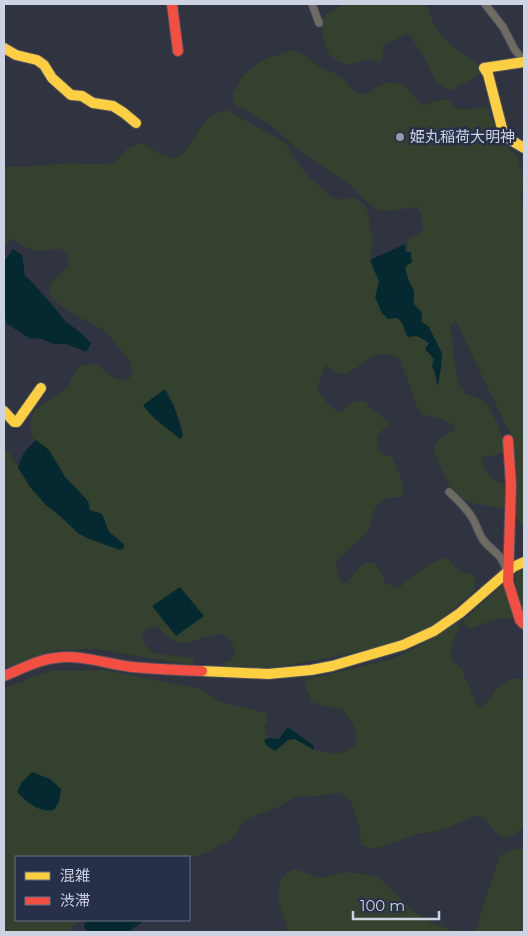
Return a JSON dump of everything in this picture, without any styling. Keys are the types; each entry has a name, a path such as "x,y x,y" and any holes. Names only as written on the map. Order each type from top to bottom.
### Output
{"street":[{"path":"172,4 178,51"},
{"path":"312,4 319,23"},
{"path":"485,4 503,27 515,50 524,62 484,68 488,74 504,136 524,148"},
{"path":"4,48 16,56 37,60 44,65 52,78 71,94 82,96 93,103 113,106 136,123"},
{"path":"4,411 14,422 17,422 41,388"},
{"path":"508,440 511,485 507,571 508,582 522,622"},
{"path":"449,492 473,518 483,540 504,562 507,571"},
{"path":"4,676 36,662 70,657 131,666 233,673 268,674 332,666 402,645 434,631 460,613 507,571 524,562"}],"shaded area":[{"path":"343,4 425,4 439,32 455,48 475,62 480,74 454,89 448,90 437,83 423,55 408,33 382,46 383,57 379,62 365,60 345,64 340,62 329,54 324,41 322,20 330,11"},
{"path":"293,50 298,52 318,66 340,76 352,89 360,94 390,82 407,88 422,106 436,101 447,100 460,109 486,106 501,141 517,156 524,182 520,200 524,206 524,529 515,514 513,495 514,442 456,321 450,326 457,380 465,393 482,400 488,406 500,430 505,448 504,452 482,457 483,465 492,479 504,484 507,506 498,508 471,502 461,498 452,489 434,450 439,440 455,430 454,425 420,412 400,359 391,355 378,355 344,374 336,372 325,365 317,388 327,403 337,411 341,412 355,402 365,401 374,411 391,423 378,435 377,447 381,453 393,459 400,474 404,491 401,497 388,498 377,506 372,515 370,529 335,563 342,583 347,583 360,567 369,562 373,562 377,566 386,584 399,588 422,569 442,559 448,558 459,570 475,575 475,589 472,593 428,629 393,643 357,652 264,670 220,665 232,660 236,652 232,643 223,634 189,643 182,643 168,637 156,626 144,631 142,637 148,648 153,653 193,658 194,662 191,665 96,649 55,650 4,668 4,450 8,451 31,488 46,505 79,534 120,540 109,532 102,514 90,510 88,501 65,477 49,450 33,438 31,434 31,418 35,410 67,388 78,367 82,365 96,364 110,375 123,381 127,381 133,374 128,359 105,332 62,307 50,295 50,285 68,265 68,256 63,249 34,251 12,238 4,247 4,166 21,167 74,163 107,164 115,162 128,148 140,143 174,159 186,150 207,120 215,114 227,110 285,143 305,173 332,198 341,200 353,198 364,205 368,213 370,230 373,237 370,260 397,318 402,321 405,332 428,343 432,352 432,367 436,372 436,382 441,367 421,321 422,313 414,304 414,291 405,267 409,238 417,235 423,229 422,215 418,207 385,211 376,209 351,186 295,147 271,125 235,104 232,96 241,78 258,63","holes":["173,403 183,436 180,439 167,427"]},
{"path":"405,244 406,252 411,252 412,262 405,267 414,291 414,304 422,313 421,321 429,327 442,353 438,386 432,367 434,359 425,349 429,343 419,337 408,337 400,320 397,318 388,319 382,313 375,297 379,282 370,260"},
{"path":"13,249 22,255 25,276 66,322 91,343 86,352 66,344 54,344 39,338 31,339 7,324 4,313 4,262"},
{"path":"165,389 174,406 180,424 183,436 180,439 155,419 143,405"},
{"path":"36,440 49,450 65,477 88,501 90,510 102,514 109,532 124,544 124,548 120,550 79,534 46,505 31,488 18,468 24,452"},
{"path":"524,569 524,611 517,593 515,573"},
{"path":"503,584 517,618 493,620 470,629 462,622"},
{"path":"180,587 204,616 176,636 152,606"},
{"path":"456,624 460,626 452,643 451,656 453,661 462,670 478,707 483,706 489,700 496,688 511,679 524,679 524,826 514,835 505,838 495,831 483,818 476,816 438,831 416,834 374,849 361,845 360,830 352,803 340,792 319,796 295,797 276,808 247,819 240,825 235,837 204,854 190,858 190,856 15,856 15,921 79,921 75,923 70,932 4,932 4,688 49,671 104,670 197,688 220,702 267,714 267,724 264,727 268,738 265,740 295,739 314,750 335,754 344,752 356,745 355,729 342,709 312,702 306,689 305,680 393,659 425,643"},
{"path":"288,727 314,746 314,750 295,739 288,740 275,751 267,746 264,740 268,738 279,739"},
{"path":"32,772 50,779 61,789 59,802 54,810 38,808 17,792 22,782"},
{"path":"516,849 524,849 524,932 472,932 478,925 500,855"},
{"path":"295,869 319,878 346,872 373,875 380,879 416,913 430,922 454,931 469,932 286,932 286,923 279,903 279,887 283,877"},
{"path":"88,921 144,921 128,932 87,932 84,927 85,923"}],"traffic: slow":[{"path":"4,48 16,55 37,60 44,65 52,78 71,95 82,96 93,103 113,106 136,123"},
{"path":"524,62 484,68 488,74 504,136 524,148"},
{"path":"4,411 14,422 17,422 41,388"},
{"path":"202,671 268,674 311,670 332,666 403,645 434,631 460,613 513,567 524,562"}],"traffic: jam":[{"path":"172,4 178,51"},
{"path":"508,440 511,485 508,582 520,620 524,624"},
{"path":"4,676 29,665 65,657 84,658 132,667 202,671"}],"place":[{"name":"姫丸稲荷大明神","path":"400,137"}]}
